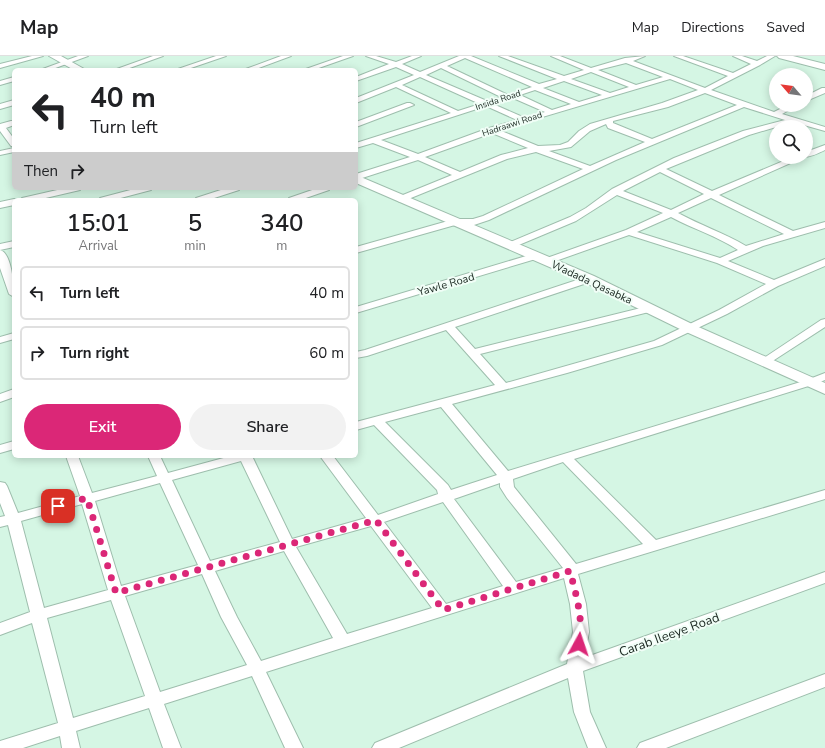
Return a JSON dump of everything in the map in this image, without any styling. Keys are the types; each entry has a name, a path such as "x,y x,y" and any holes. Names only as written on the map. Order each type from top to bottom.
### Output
{"street":[{"path":"0,66 40,56"},
{"path":"54,56 77,68"},
{"path":"50,68 85,56"},
{"path":"124,68 160,56"},
{"path":"184,68 223,56"},
{"path":"252,68 288,56"},
{"path":"312,68 350,56"},
{"path":"369,56 396,64 419,76 523,120"},
{"path":"358,77 418,56"},
{"path":"358,100 465,56 578,104"},
{"path":"502,56 608,95"},
{"path":"554,56 635,87"},
{"path":"614,56 744,105 792,120"},
{"name":"Insida Road","path":"358,145 591,70 642,56"},
{"path":"677,56 734,76"},
{"path":"736,56 758,64"},
{"path":"401,199 504,157 537,149 552,149 570,144 593,125 665,105 706,90 772,56"},
{"path":"782,56 825,67"},
{"path":"194,65 203,68"},
{"path":"442,66 510,96 551,112"},
{"name":"Hadraawi Road","path":"358,177 523,120 670,77"},
{"path":"0,83 12,80"},
{"path":"397,85 457,113"},
{"path":"813,96 825,90"},
{"path":"0,107 12,103"},
{"path":"358,123 410,105"},
{"path":"358,249 455,222 474,222 486,218 679,129 744,105"},
{"path":"775,114 779,112"},
{"path":"610,120 609,122 611,126 652,142"},
{"path":"12,124 2,130 12,142"},
{"path":"511,245 578,216 615,191 677,160 746,133 769,126"},
{"path":"813,126 825,129"},
{"path":"492,130 590,169"},
{"path":"374,140 459,175"},
{"path":"0,153 12,150"},
{"path":"813,153 823,150"},
{"name":"Yawle Road","path":"358,309 542,259 629,232 782,164"},
{"path":"660,169 687,181 791,234"},
{"name":"Wadada Qasabka","path":"358,179 401,199 589,279 689,328 825,388"},
{"path":"41,198 70,190"},
{"path":"110,198 140,190"},
{"path":"205,198 230,190"},
{"path":"298,198 320,190"},
{"path":"615,191 671,213 689,223 726,238 745,250"},
{"path":"0,206 12,203"},
{"path":"720,261 745,250 791,234 825,225"},
{"path":"629,232 720,261 774,284"},
{"path":"0,247 12,244"},
{"path":"0,253 12,286"},
{"path":"358,426 503,388 658,343 724,312 774,284 825,262"},
{"path":"358,355 367,353 589,279"},
{"path":"0,289 12,289"},
{"path":"471,352 581,328 649,309"},
{"path":"764,362 825,322"},
{"path":"448,326 503,388"},
{"path":"0,340 12,337"},
{"path":"0,629 38,615 376,520 565,457 811,382 825,376"},
{"path":"0,398 12,395"},
{"path":"444,404 506,477 507,487 512,495 572,570 581,632 574,668 582,712 597,748"},
{"path":"377,421 443,488 446,497 514,589"},
{"path":"0,449 12,446"},
{"path":"565,457 653,546"},
{"path":"73,458 87,498 116,593 172,748"},
{"path":"155,458 228,617 257,669 294,748"},
{"path":"6,520 237,458"},
{"path":"246,458 288,545 344,642"},
{"path":"328,458 443,610"},
{"path":"0,486 6,520 38,615 71,748"},
{"path":"0,748 572,570 825,494"},
{"name":"Carab Ileeye Road","path":"381,748 574,668 825,578"},
{"path":"646,748 825,680"}],"route":[{"path":"58,506 87,498 116,593 376,520 443,610 570,571 578,604 581,632 579,644"}]}
